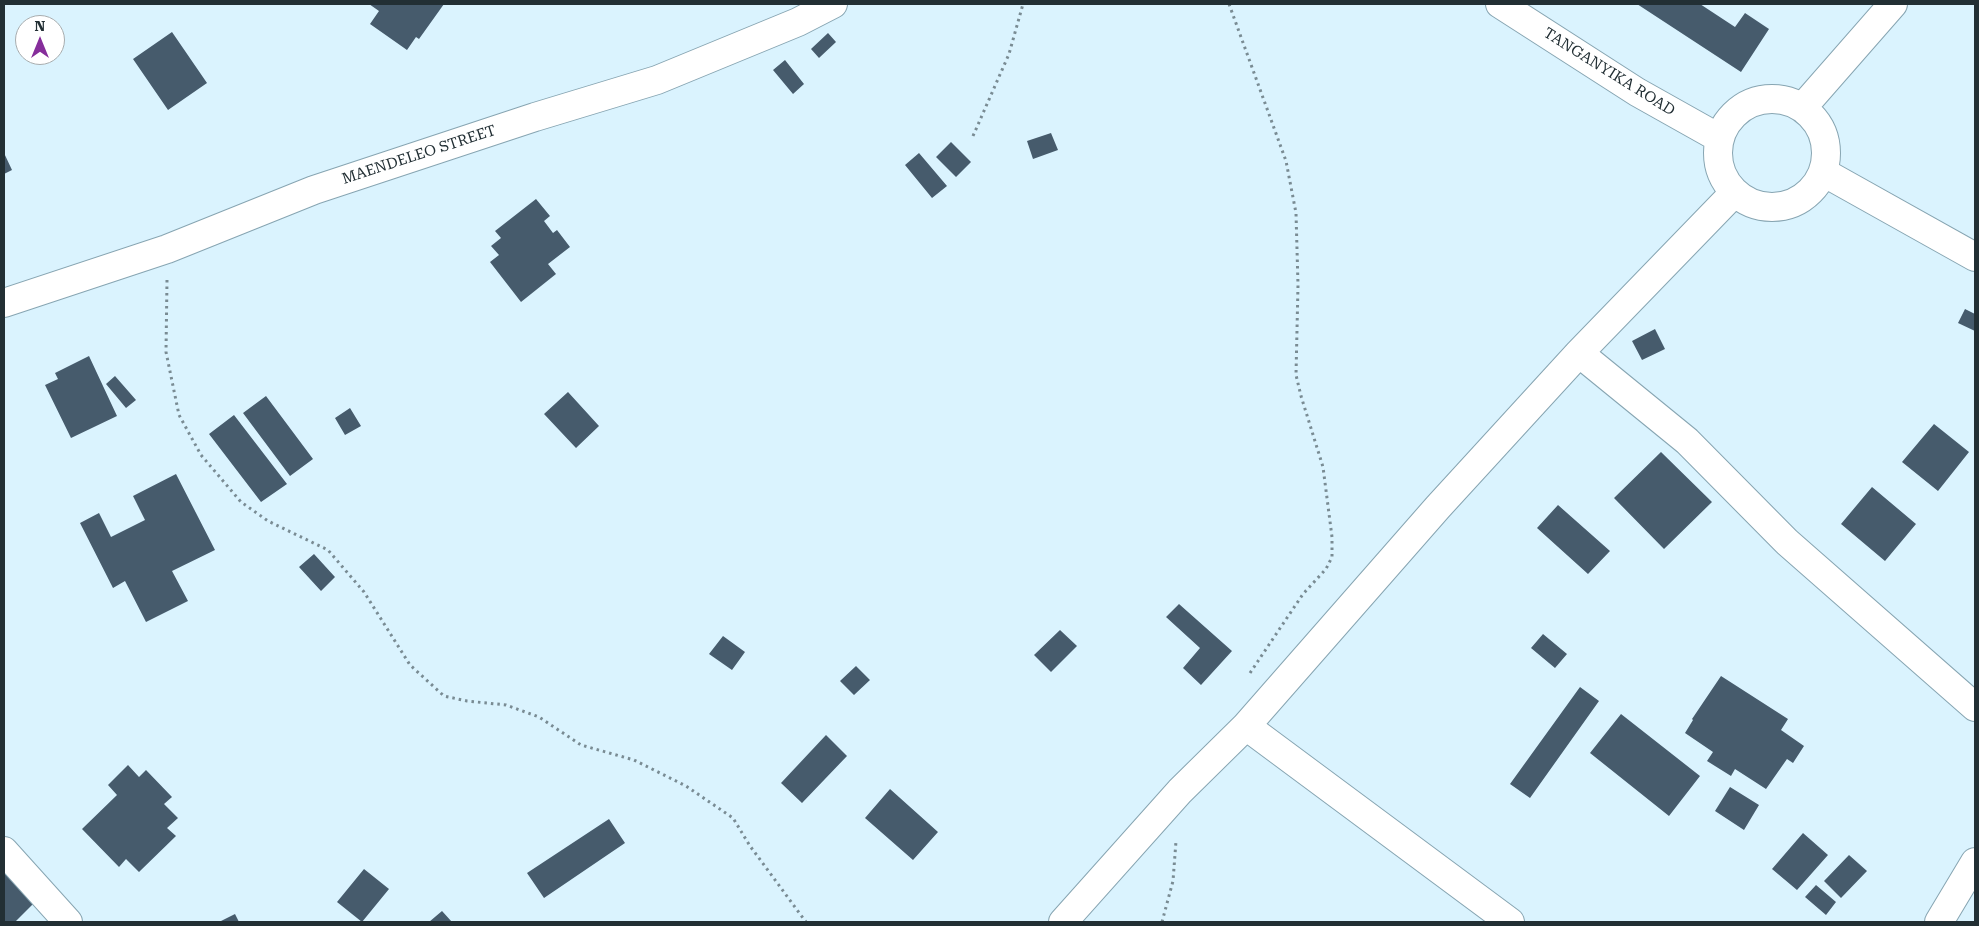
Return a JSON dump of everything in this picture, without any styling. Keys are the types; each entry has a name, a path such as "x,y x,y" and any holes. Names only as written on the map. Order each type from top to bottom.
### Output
{"street":[{"name":"MAENDELEO STREET","path":"4,303 167,249 314,190 535,117 657,80 798,22 833,4"},
{"name":"TANGANYIKA ROAD","path":"1500,4 1637,92 1719,138"},
{"path":"1802,108 1893,4"},
{"path":"1770,99 1787,101 1802,108 1813,117 1823,136 1826,158 1823,172 1816,185 1805,196 1792,204 1777,208 1761,207 1747,202 1734,193 1724,181 1719,167 1717,152 1719,138 1726,122 1738,110 1753,102 1770,99"},
{"path":"1823,172 1975,257"},
{"path":"1063,922 1180,791 1246,726 1438,507 1579,353 1734,193"},
{"path":"1579,353 1687,441 1787,542 1975,707"},
{"path":"1246,726 1510,922"},
{"path":"4,851 68,922"},
{"path":"1939,922 1975,862"}],"path":[{"path":"973,136 1010,54 1023,4"},
{"path":"1229,4 1286,161 1296,213 1298,286 1296,375 1323,467 1332,537 1332,557 1326,569 1303,594 1246,679"},
{"path":"167,249 166,352 179,415 201,455 241,502 268,521 328,550 364,592 410,665 444,696 467,701 506,705 539,718 582,744 634,760 686,786 733,818 760,860 806,922"},
{"path":"1162,922 1173,881 1176,836"}],"building":[{"path":"369,4 444,4 419,39 416,37 407,50 370,24 379,11"},
{"path":"1637,4 1700,4 1735,27 1745,13 1769,29 1741,72"},
{"path":"172,32 207,83 168,110 133,59"},
{"path":"828,33 836,42 819,58 811,49"},
{"path":"785,60 804,84 793,94 773,70"},
{"path":"1051,133 1058,150 1033,159 1027,141"},
{"path":"951,142 971,162 956,177 936,157"},
{"path":"4,153 12,170 4,174"},
{"path":"919,153 947,186 932,198 905,165"},
{"path":"536,199 550,216 544,221 553,233 557,230 570,247 548,264 556,274 521,302 490,262 499,255 491,246 501,238 495,231"},
{"path":"1965,309 1975,314 1975,331 1958,323"},
{"path":"1655,329 1665,349 1642,360 1632,341"},
{"path":"89,356 117,416 71,438 45,385 58,379 55,373"},
{"path":"115,376 136,400 126,408 106,384"},
{"path":"568,392 599,426 576,448 544,414"},
{"path":"266,396 313,459 290,476 243,413"},
{"path":"350,408 361,426 345,435 335,418"},
{"path":"234,415 287,484 261,502 209,434"},
{"path":"1934,424 1969,452 1938,491 1902,462"},
{"path":"1661,452 1712,502 1664,549 1614,498"},
{"path":"176,474 215,550 172,571 188,601 146,622 125,581 113,588 80,523 99,513 111,537 145,520 133,496"},
{"path":"1872,487 1916,524 1885,561 1841,524"},
{"path":"1558,505 1610,551 1588,574 1537,528"},
{"path":"314,554 335,577 321,591 299,567"},
{"path":"1179,604 1232,651 1201,685 1183,668 1200,648 1166,617"},
{"path":"1060,630 1077,646 1051,672 1034,655"},
{"path":"1543,634 1567,654 1555,668 1531,648"},
{"path":"723,636 745,652 732,670 709,654"},
{"path":"856,666 870,680 854,695 840,681"},
{"path":"1721,676 1788,719 1781,730 1804,746 1793,763 1787,759 1766,789 1735,769 1731,776 1707,761 1713,752 1685,733 1692,719"},
{"path":"1580,687 1599,701 1530,798 1510,784"},
{"path":"1621,714 1700,776 1669,816 1590,753"},
{"path":"826,735 847,756 802,803 781,783"},
{"path":"128,765 139,777 146,770 172,797 164,804 178,818 167,828 176,836 139,872 126,859 119,867 82,829 117,795 108,785"},
{"path":"1730,787 1759,805 1744,830 1715,811"},
{"path":"890,789 938,832 913,860 865,818"},
{"path":"609,819 625,843 544,898 527,873"},
{"path":"1803,833 1828,855 1797,890 1772,869"},
{"path":"1849,855 1867,871 1841,898 1824,881"},
{"path":"364,869 389,889 362,922 337,902"},
{"path":"4,870 36,901 15,922 4,922"},
{"path":"1816,885 1836,902 1826,915 1805,897"},
{"path":"442,911 452,922 429,922"},
{"path":"235,914 239,922 219,922"}]}
